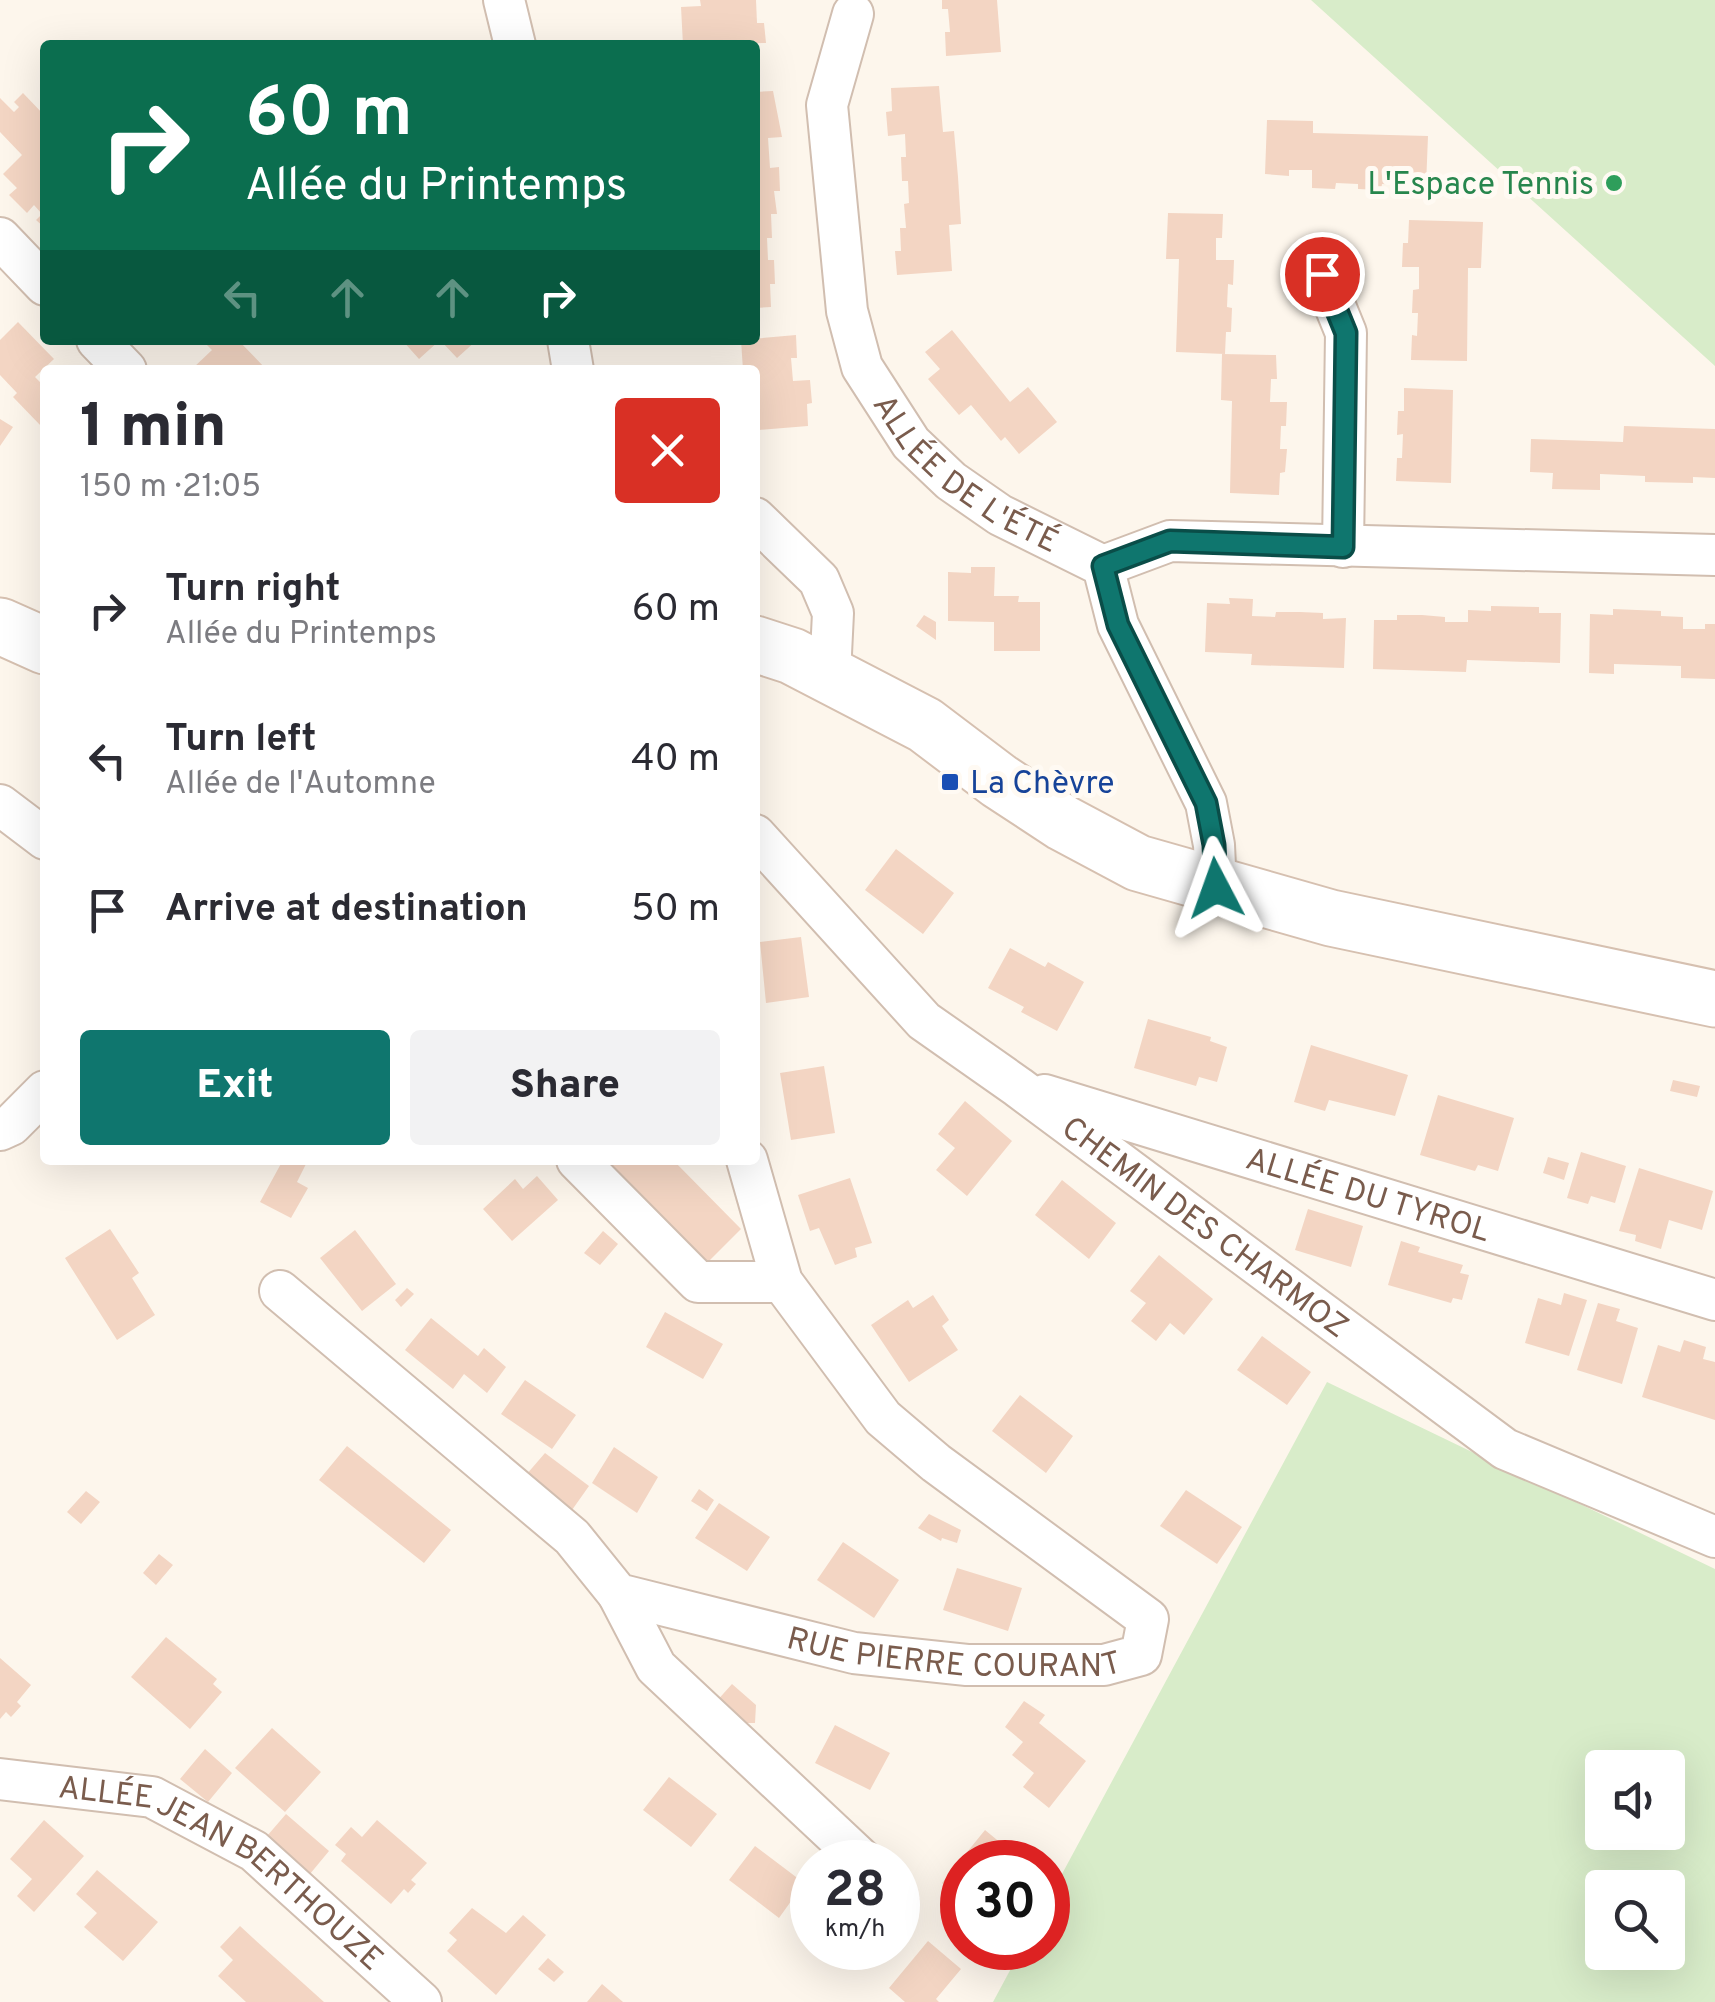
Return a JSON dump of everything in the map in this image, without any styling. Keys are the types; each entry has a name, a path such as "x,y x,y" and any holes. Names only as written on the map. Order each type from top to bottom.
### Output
{"street":[{"path":"504,0 515,40"},
{"name":"ALLÉE DE L'ÉTÉ","path":"853,14 828,105 847,311 862,367 911,443 951,480 1000,515 1103,566 1118,625 1206,803 1214,845 1216,888"},
{"path":"0,238 40,280"},
{"path":"1322,274 1346,333 1343,547"},
{"path":"102,345 121,365"},
{"path":"760,523 819,580 833,613 830,674"},
{"path":"1103,566 1170,541 1715,555"},
{"path":"0,626 40,644"},
{"path":"760,646 830,674 925,725 999,781 1138,864 1350,922 1715,999"},
{"path":"0,805 40,835"},
{"name":"CHEMIN DES CHARMOZ","path":"760,841 924,1021 1018,1086 1505,1450 1715,1538"},
{"name":"ALLÉE DU TYROL","path":"1018,1086 1715,1300"},
{"path":"0,1130 11,1126 40,1096"},
{"path":"582,1165 698,1282 782,1282"},
{"name":"RUE PIERRE COURANT","path":"618,1594 854,1653 987,1665 1104,1665 1142,1655 1148,1619 936,1463 883,1418 782,1282 749,1165"},
{"path":"280,1291 572,1538 618,1594 656,1667 841,1840"},
{"name":"ALLÉE JEAN BERTHOUZE","path":"0,1779 152,1797 254,1851 421,2002"}],"green space":[{"name":"L'Espace Tennis","path":"1311,0 1715,0 1715,366"},
{"path":"1327,1382 1715,1569 1715,2002 993,2002 1010,1970 1070,1970 1070,1859"}],"building":[{"path":"700,0 756,0 757,23 764,23 766,43 683,40 681,7 701,6"},
{"path":"942,0 997,0 1001,52 946,56 945,32 950,32 948,9 942,9"},
{"path":"939,86 943,132 954,131 958,177 961,224 949,225 952,271 897,275 895,251 901,251 900,228 906,228 904,204 909,203 908,181 902,181 905,134 888,136 886,112 892,111 891,88"},
{"path":"773,91 782,137 768,138 770,168 779,167 780,191 774,191 777,214 771,214 772,238 767,238 768,260 774,260 775,284 770,284 771,307 760,308 760,92"},
{"path":"23,93 40,111 40,212 34,205 27,213 9,195 17,188 3,174 22,155 0,132 0,98 14,112 19,107 14,102"},
{"path":"1267,120 1313,121 1313,133 1428,136 1426,186 1382,184 1381,190 1336,183 1335,189 1312,188 1312,170 1289,170 1289,176 1265,174"},
{"path":"1168,213 1223,214 1222,238 1216,238 1216,260 1234,260 1227,307 1232,308 1231,332 1226,332 1225,354 1176,352 1179,259 1166,259"},
{"path":"1409,220 1483,222 1481,268 1468,268 1467,361 1411,360 1418,313 1412,313 1413,290 1419,289 1419,267 1402,267"},
{"path":"18,322 54,359 48,365 40,365 35,377 40,382 40,425 13,397 17,393 0,375 0,340"},
{"path":"952,330 1010,402 1028,387 1057,422 1019,454 1005,437 1001,441 971,405 959,415 928,379 940,369 925,352"},
{"path":"796,335 797,358 791,358 793,381 810,380 808,426 760,430 760,365 743,365 741,345 760,345 760,338"},
{"path":"207,345 243,345 262,365 196,365 212,350"},
{"path":"406,345 434,345 419,359"},
{"path":"445,345 471,345 457,358"},
{"path":"1222,354 1276,355 1277,379 1271,379 1270,402 1287,402 1280,449 1287,449 1279,495 1230,493 1232,401 1221,400"},
{"path":"1404,388 1453,390 1451,483 1396,481 1403,434 1397,435 1398,411 1404,411"},
{"path":"0,419 13,427 0,446"},
{"path":"1624,426 1715,429 1715,478 1693,477 1693,483 1645,482 1645,476 1600,474 1600,490 1552,489 1553,473 1530,472 1531,439 1623,442"},
{"path":"971,567 995,567 994,596 1019,596 1018,602 1040,602 1040,651 994,651 994,622 948,621 948,572 971,573"},
{"path":"1229,598 1253,599 1252,616 1300,612 1323,613 1323,619 1346,618 1344,668 1251,665 1252,654 1205,652 1207,603 1230,604"},
{"path":"1491,606 1539,607 1539,613 1561,613 1560,663 1467,660 1466,672 1373,669 1374,620 1422,615 1445,617 1445,622 1468,622 1468,610 1491,611"},
{"path":"1613,609 1661,611 1661,616 1683,617 1683,629 1705,629 1705,624 1715,624 1715,679 1681,678 1681,666 1614,664 1614,674 1589,673 1590,614 1613,615"},
{"path":"924,615 936,622 936,640 916,626"},
{"path":"896,849 954,893 923,934 865,890"},
{"path":"801,937 809,997 766,1003 760,942"},
{"path":"1010,948 1045,967 1048,962 1084,982 1057,1031 988,988"},
{"path":"1148,1019 1211,1037 1210,1041 1227,1047 1217,1082 1199,1077 1196,1086 1134,1068"},
{"path":"1311,1045 1408,1075 1395,1116 1329,1100 1325,1111 1294,1102"},
{"path":"824,1066 835,1133 791,1140 780,1073"},
{"path":"1673,1080 1700,1086 1697,1097 1670,1091"},
{"path":"1438,1095 1514,1118 1498,1171 1478,1165 1475,1171 1420,1155"},
{"path":"965,1101 1012,1141 967,1196 936,1170 955,1148 938,1134"},
{"path":"1581,1152 1626,1166 1615,1203 1591,1196 1588,1204 1567,1198"},
{"path":"1548,1157 1569,1163 1564,1180 1543,1173"},
{"path":"280,1165 306,1165 297,1182 308,1188 291,1218 260,1202"},
{"path":"609,1165 678,1165 741,1229 707,1263"},
{"path":"1639,1168 1713,1191 1702,1230 1669,1220 1661,1249 1635,1241 1636,1235 1619,1231"},
{"path":"537,1176 558,1200 512,1241 483,1209 515,1179 523,1189"},
{"path":"850,1178 872,1243 855,1248 857,1257 835,1265 819,1228 810,1231 798,1195"},
{"path":"1062,1180 1116,1223 1089,1259 1035,1215"},
{"path":"1308,1209 1363,1226 1351,1267 1295,1250"},
{"path":"110,1229 139,1273 132,1278 155,1315 117,1340 65,1258"},
{"path":"355,1230 396,1284 362,1311 320,1258"},
{"path":"603,1231 618,1244 600,1265 584,1253"},
{"path":"1401,1241 1420,1247 1418,1252 1463,1265 1460,1273 1469,1275 1462,1300 1453,1298 1451,1303 1388,1285"},
{"path":"1159,1255 1213,1299 1184,1335 1170,1323 1156,1341 1131,1321 1146,1303 1130,1291"},
{"path":"407,1288 414,1294 401,1307 395,1300"},
{"path":"1564,1293 1587,1300 1569,1356 1525,1343 1538,1298 1561,1305"},
{"path":"933,1295 949,1320 942,1326 958,1350 909,1382 871,1325 908,1300 913,1308"},
{"path":"1598,1303 1620,1309 1616,1321 1638,1328 1622,1384 1577,1370"},
{"path":"665,1312 723,1344 703,1379 646,1347"},
{"path":"431,1318 478,1356 484,1348 506,1367 487,1393 464,1374 453,1389 405,1350"},
{"path":"1262,1336 1311,1372 1287,1405 1237,1370"},
{"path":"1684,1340 1706,1347 1703,1359 1715,1362 1715,1420 1642,1397 1658,1345 1680,1352"},
{"path":"525,1380 576,1415 552,1449 501,1414"},
{"path":"1020,1395 1073,1436 1046,1473 992,1431"},
{"path":"347,1446 451,1530 424,1563 319,1480"},
{"path":"614,1447 658,1477 637,1513 592,1483"},
{"path":"545,1453 589,1486 572,1510 526,1475"},
{"path":"699,1489 714,1500 707,1511 691,1501"},
{"path":"1186,1490 1242,1527 1217,1564 1160,1526"},
{"path":"86,1491 100,1502 81,1524 67,1512"},
{"path":"719,1503 770,1537 747,1571 695,1538"},
{"path":"929,1514 961,1530 957,1543 942,1538 941,1541 918,1528"},
{"path":"843,1542 899,1580 874,1618 817,1580"},
{"path":"159,1554 173,1565 156,1585 143,1573"},
{"path":"957,1568 1022,1588 1008,1631 943,1610"},
{"path":"166,1637 217,1679 213,1684 222,1692 190,1729 131,1677"},
{"path":"0,1658 31,1685 11,1717 6,1712 0,1719"},
{"path":"732,1684 756,1705 755,1723 737,1723 715,1703"},
{"path":"1024,1701 1045,1715 1039,1723 1086,1761 1049,1808 1023,1787 1034,1773 1012,1755 1023,1742 1005,1727"},
{"path":"835,1725 890,1753 870,1790 815,1763"},
{"path":"272,1728 321,1772 285,1812 235,1768"},
{"path":"205,1749 232,1773 208,1802 180,1779"},
{"path":"669,1777 717,1814 691,1847 643,1810"},
{"path":"286,1814 329,1851 305,1880 261,1843"},
{"path":"44,1820 84,1856 34,1912 17,1896 32,1879 10,1859"},
{"path":"377,1820 427,1863 411,1880 416,1884 408,1893 404,1889 391,1904 341,1861 346,1854 335,1845 351,1827 362,1837"},
{"path":"985,1830 997,1840 977,1840"},
{"path":"755,1846 790,1872 790,1903 779,1918 729,1880"},
{"path":"97,1870 158,1922 123,1961 84,1927 97,1913 76,1894"},
{"path":"472,1908 506,1933 523,1915 546,1935 496,1995 447,1951 457,1940 449,1933"},
{"path":"240,1926 324,2002 246,2002 218,1976 233,1960 220,1947"},
{"path":"928,1941 940,1951 940,1970 960,1970 936,1999 939,2002 905,2002 889,1988 904,1970 920,1970 920,1951"},
{"path":"548,1958 564,1972 554,1982 538,1969"},
{"path":"602,1984 623,2002 587,2002"}],"place":[{"name":"L'Espace Tennis","path":"1614,183"},
{"name":"La Chèvre","path":"950,782"}],"route":[{"path":"1216,888 1214,845 1206,803 1118,625 1103,566 1170,541 1343,547 1346,333 1322,274"}]}
